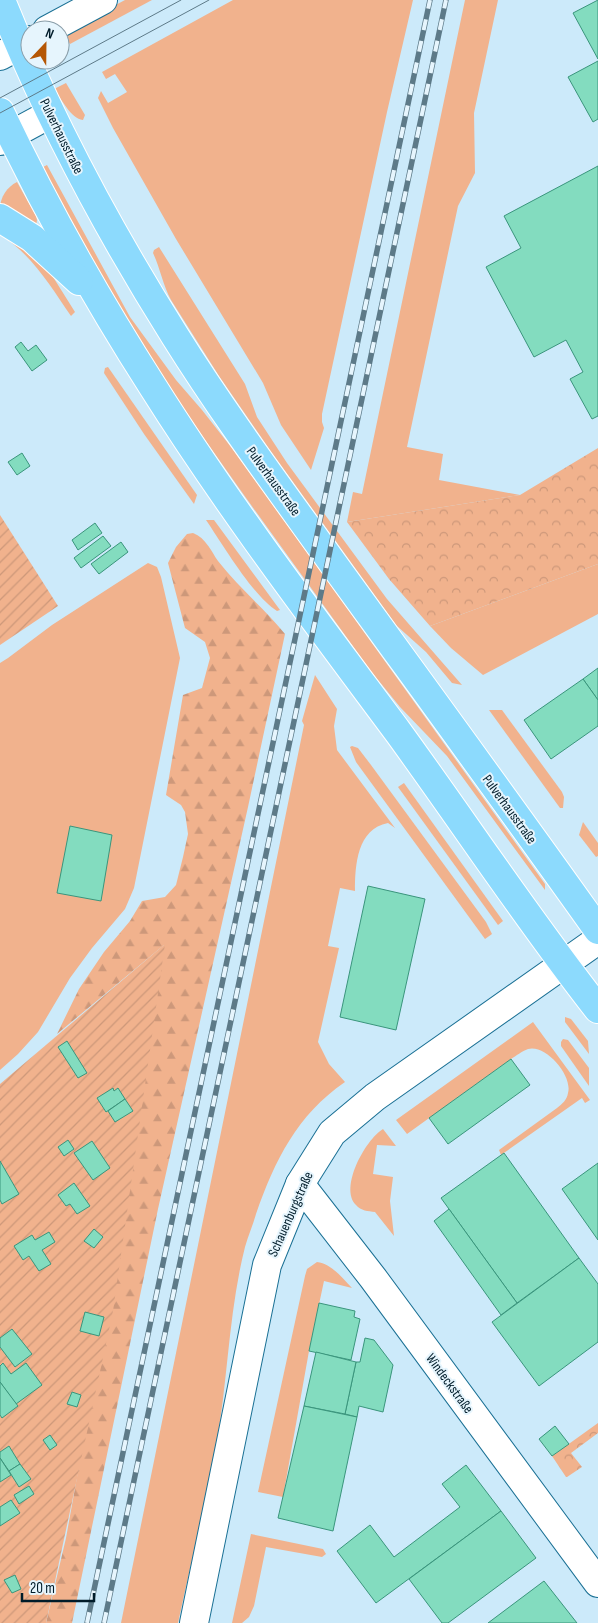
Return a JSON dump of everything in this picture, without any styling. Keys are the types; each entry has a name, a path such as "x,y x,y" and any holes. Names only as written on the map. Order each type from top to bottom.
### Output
{"main road":[{"name":"Pulverhausstraße","path":"1,0 16,47 98,208 175,336 219,404 598,930"},
{"path":"4,129 98,299 153,388 226,497 563,964 598,1009"},
{"path":"0,218 32,238 98,299"}],"street":[{"path":"65,20 103,0"},
{"path":"4,129 50,114"},
{"name":"Schauenburgstraße","path":"194,1623 267,1265 300,1184 332,1132 375,1097 598,940"},
{"name":"Windeckstraße","path":"300,1184 373,1278 598,1583"}],"green space":[{"path":"125,0 152,0 70,44 70,29"},
{"path":"233,0 413,0 322,414 324,428 311,470 281,425 263,383 176,239 98,98 101,91 108,103 127,92 115,74 106,79 102,72"},
{"path":"465,0 498,0 474,113 475,173 458,206 407,447 443,454 439,480 520,495 347,522 353,492 362,494"},
{"path":"66,83 85,115 83,120 70,112 54,89"},
{"path":"47,165 130,317 176,380 231,447 545,884 545,890 447,756 400,707 370,670 195,426 140,342 77,234 41,168"},
{"path":"17,182 36,216 36,226 0,209 1,200 5,193"},
{"path":"0,228 48,269 75,312 71,316 31,261 11,242 0,235"},
{"path":"159,247 245,384 257,417 287,463 387,599 462,685 452,683 426,652 397,626 270,450 219,376 171,300 153,253"},
{"path":"108,367 197,495 194,504 144,434 104,373 105,368"},
{"path":"598,448 598,564 430,626 389,579 347,522 520,495"},
{"path":"0,515 58,606 0,645"},
{"path":"206,520 214,520 280,610 277,611 268,604 248,582"},
{"path":"193,533 205,541 226,571 285,634 158,1209 72,1623 46,1623 66,1538 79,1466 164,945 57,1034 79,989 104,952 130,921 142,901 165,897 176,885 188,834 185,812 181,805 166,795 183,695 202,688 210,658 205,642 185,628 168,563 176,547 187,534"},
{"path":"148,563 157,567 180,658 134,888 125,909 70,978 38,1032 0,1070 0,663 52,625"},
{"path":"598,564 598,614 483,675 451,648 430,626"},
{"path":"315,675 337,709 334,726 337,750 395,828 388,823 370,832 364,840 357,860 355,891 340,888 328,946 339,948 318,1042 329,1064 345,1082 314,1109 290,1140 271,1175 246,1243 235,1295 217,1441 178,1623 121,1623 304,725 302,721"},
{"path":"489,710 502,710 562,792 564,797 563,808 560,808"},
{"path":"350,747 358,748 371,765 486,922 492,934 485,939 356,762"},
{"path":"404,783 503,921 498,925 398,787"},
{"path":"583,822 598,843 598,856 596,857 579,835"},
{"path":"165,944 113,1311 46,1623 0,1623 0,1084"},
{"path":"565,1017 571,1019 588,1041 589,1054 565,1022"},
{"path":"533,1022 590,1100 585,1103 582,1098 501,1155 499,1150 557,1108 564,1102 567,1095 568,1086 566,1078 557,1063 543,1051 528,1049 511,1059 407,1134 396,1120"},
{"path":"563,1039 568,1040 589,1068 589,1086 561,1046"},
{"path":"383,1129 396,1146 377,1145 373,1174 393,1177 390,1201 394,1236 375,1212 362,1210 356,1205 352,1197 351,1188 352,1176 362,1153"},
{"path":"317,1262 332,1268 352,1288 324,1281 309,1351 283,1497 258,1492 305,1276 307,1269"},
{"path":"598,1423 598,1433 571,1453 582,1467 566,1477 552,1456"},
{"path":"251,1534 323,1549 326,1554 322,1557 266,1547 254,1606 249,1617 242,1623 232,1623"}],"building":[{"path":"598,0 598,59 573,13"},
{"path":"598,61 598,119 593,122 568,77"},
{"path":"598,166 598,416 592,419 570,379 583,372 566,340 534,357 486,267 521,248 504,216"},
{"path":"21,342 28,351 36,345 47,360 32,371 15,347"},
{"path":"22,453 30,466 17,475 8,462"},
{"path":"95,523 102,533 78,550 72,540"},
{"path":"103,536 111,546 81,568 74,558"},
{"path":"121,542 128,552 99,574 91,564"},
{"path":"598,668 598,700 583,679"},
{"path":"583,679 598,700 598,726 551,759 524,720"},
{"path":"70,826 112,835 101,901 57,893"},
{"path":"368,886 425,899 396,1030 340,1017"},
{"path":"67,1041 87,1073 78,1078 58,1047"},
{"path":"511,1059 530,1085 448,1144 429,1118"},
{"path":"113,1088 114,1091 118,1088 125,1099 106,1112 97,1098"},
{"path":"125,1099 133,1111 115,1122 108,1111"},
{"path":"68,1140 74,1149 64,1156 58,1147"},
{"path":"92,1141 110,1168 93,1180 74,1153"},
{"path":"504,1153 579,1258 517,1303 441,1198"},
{"path":"0,1161 19,1194 2,1204 0,1200"},
{"path":"598,1163 598,1240 562,1189"},
{"path":"74,1183 90,1206 77,1214 70,1204 66,1206 58,1195"},
{"path":"449,1209 517,1303 501,1315 434,1221"},
{"path":"94,1229 103,1237 94,1248 84,1241"},
{"path":"49,1232 55,1242 42,1250 51,1264 39,1271 29,1256 23,1260 14,1246 32,1235 35,1240"},
{"path":"579,1258 598,1284 598,1342 539,1386 492,1322"},
{"path":"319,1303 355,1311 354,1317 360,1319 351,1360 309,1351"},
{"path":"85,1312 104,1317 99,1336 80,1331"},
{"path":"12,1329 32,1354 15,1367 0,1347 0,1338"},
{"path":"365,1338 374,1340 393,1365 383,1412 359,1406 357,1417 345,1414 356,1362 360,1362"},
{"path":"316,1352 356,1362 345,1414 304,1406"},
{"path":"3,1363 11,1374 26,1363 42,1385 16,1404 0,1382 0,1366"},
{"path":"0,1382 18,1406 2,1418 0,1415"},
{"path":"72,1392 81,1395 77,1407 67,1404"},
{"path":"304,1406 357,1417 333,1531 278,1518"},
{"path":"555,1426 569,1444 552,1456 539,1439"},
{"path":"50,1435 57,1445 50,1450 43,1440"},
{"path":"9,1446 20,1464 9,1471 0,1458 0,1452"},
{"path":"0,1458 11,1475 0,1482"},
{"path":"20,1464 31,1479 19,1487 9,1471"},
{"path":"466,1465 501,1511 376,1603 337,1551 370,1525 394,1557 460,1507 442,1484"},
{"path":"29,1486 34,1494 19,1504 14,1495"},
{"path":"11,1500 20,1513 0,1526 0,1507"},
{"path":"501,1511 536,1558 448,1623 442,1623 409,1579"},
{"path":"15,1575 21,1589 12,1593 4,1580"},
{"path":"544,1581 577,1623 488,1623"}],"tram line":[{"path":"0,98 181,0"},
{"path":"0,113 209,0"}],"railway":[{"path":"87,1623 430,0"},
{"path":"104,1623 446,0"}]}
